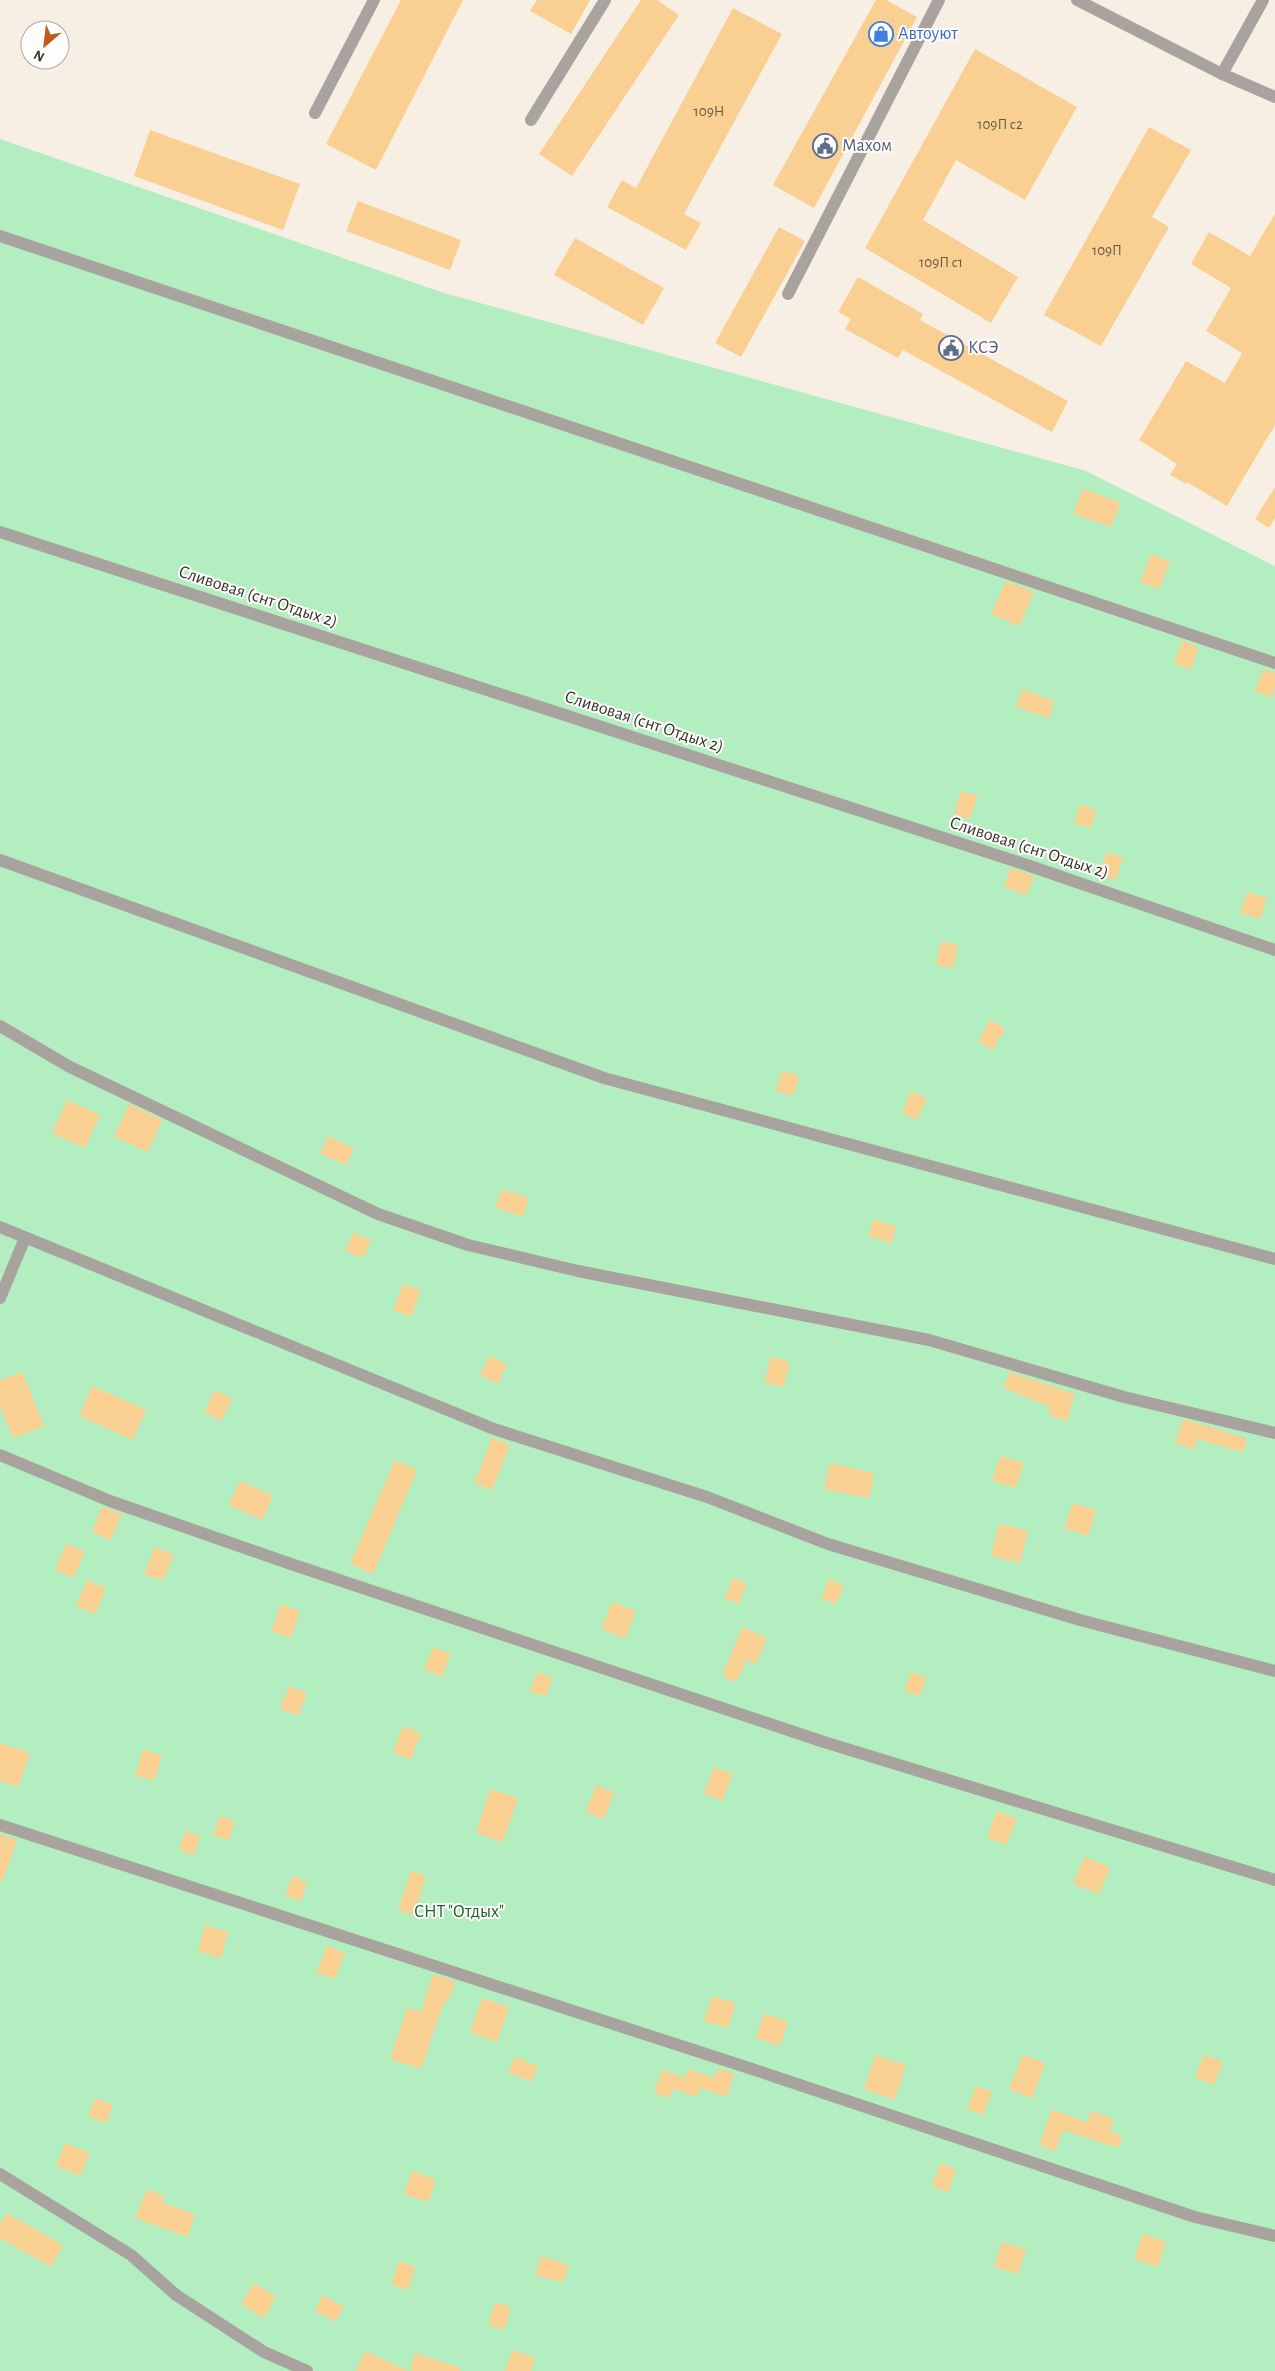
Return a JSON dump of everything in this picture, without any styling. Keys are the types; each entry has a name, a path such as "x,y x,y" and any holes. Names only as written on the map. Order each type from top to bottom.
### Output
{"street":[{"path":"315,113 374,0"},
{"path":"531,120 605,0"},
{"path":"788,294 939,0"},
{"path":"1077,0 1222,74 1275,97"},
{"path":"1222,74 1263,0"},
{"path":"0,236 1275,663"},
{"name":"Сливовая (снт Отдых 2)","path":"0,532 1018,862 1275,950"},
{"path":"0,860 604,1078 1275,1259"},
{"path":"0,1026 70,1067 378,1214 468,1244 578,1271 929,1340 1124,1397 1275,1433"},
{"path":"0,1227 494,1429 706,1498 828,1544 1080,1620 1275,1671"},
{"path":"0,1298 25,1238"},
{"path":"0,1455 110,1501 269,1557 814,1739 1275,1880"},
{"path":"0,1825 718,2057 1195,2217 1275,2236"},
{"path":"0,2174 131,2255 176,2295 264,2352 307,2371"}],"green space":[{"name":"СНТ \"Отдых\"","path":"0,139 444,293 1086,471 1275,566 1275,2371 0,2371"}],"building":[{"path":"401,0 463,0 376,170 326,144"},
{"path":"537,0 590,0 571,34 530,11"},
{"path":"641,0 657,0 679,15 572,176 539,154"},
{"path":"876,0 886,0 917,17 814,208 773,185"},
{"path":"733,8 782,34 684,214 701,223 686,250 607,207 622,180 636,188"},
{"path":"975,49 1077,107 1025,200 956,160 923,220 1018,277 991,323 865,248"},
{"path":"1149,127 1191,150 1152,217 1169,227 1101,346 1044,315"},
{"path":"150,130 300,184 283,230 134,176"},
{"path":"358,201 461,240 450,270 346,231"},
{"path":"1275,214 1275,425 1227,506 1187,482 1186,484 1170,475 1177,464 1139,440 1186,361 1225,383 1242,353 1206,331 1231,288 1191,264 1209,232 1250,256"},
{"path":"779,227 805,241 741,357 715,343"},
{"path":"575,238 664,288 643,325 554,275"},
{"path":"858,277 923,314 920,320 1068,401 1052,432 903,350 898,358 845,329 851,319 838,312"},
{"path":"1275,487 1275,518 1269,528 1255,519"},
{"path":"1083,489 1121,503 1111,527 1073,514"},
{"path":"1151,554 1170,562 1159,589 1140,582"},
{"path":"1006,581 1034,592 1019,626 991,614"},
{"path":"1182,641 1198,647 1191,670 1174,664"},
{"path":"1263,669 1275,673 1275,687 1272,697 1255,692"},
{"path":"1022,689 1054,701 1049,718 1016,707"},
{"path":"961,791 978,796 970,819 954,814"},
{"path":"1080,804 1096,810 1091,828 1074,823"},
{"path":"1107,852 1123,857 1116,880 1099,875"},
{"path":"1010,868 1034,876 1027,895 1004,887"},
{"path":"1247,892 1267,898 1260,919 1240,913"},
{"path":"941,941 958,945 953,968 936,965"},
{"path":"989,1020 1005,1028 993,1050 978,1042"},
{"path":"782,1070 799,1076 793,1096 776,1091"},
{"path":"911,1091 927,1098 917,1120 902,1113"},
{"path":"67,1100 100,1115 85,1148 52,1133"},
{"path":"129,1104 162,1120 148,1152 114,1137"},
{"path":"328,1136 354,1148 346,1165 320,1154"},
{"path":"502,1189 529,1198 523,1217 495,1207"},
{"path":"873,1220 896,1226 892,1243 868,1236"},
{"path":"353,1233 371,1240 363,1258 345,1251"},
{"path":"403,1284 421,1290 411,1317 393,1310"},
{"path":"489,1356 507,1364 498,1384 480,1375"},
{"path":"770,1357 789,1361 784,1387 765,1383"},
{"path":"22,1372 44,1426 13,1438 0,1406 0,1380"},
{"path":"1010,1372 1075,1394 1067,1421 1048,1415 1050,1407 1003,1388"},
{"path":"92,1386 146,1410 133,1440 79,1416"},
{"path":"215,1390 232,1399 221,1421 204,1412"},
{"path":"1183,1419 1243,1437 1247,1440 1243,1452 1197,1439 1194,1449 1175,1443"},
{"path":"492,1438 510,1445 492,1490 474,1483"},
{"path":"1000,1456 1024,1463 1016,1488 992,1481"},
{"path":"395,1460 417,1470 373,1574 350,1564"},
{"path":"830,1463 874,1473 869,1498 824,1489"},
{"path":"240,1481 273,1496 262,1520 228,1505"},
{"path":"1073,1503 1096,1510 1088,1536 1064,1528"},
{"path":"102,1507 122,1514 111,1540 92,1532"},
{"path":"999,1524 1028,1531 1020,1563 991,1556"},
{"path":"66,1544 85,1551 74,1578 55,1570"},
{"path":"155,1547 174,1555 163,1581 144,1574"},
{"path":"733,1578 747,1584 739,1604 724,1598"},
{"path":"829,1579 844,1586 836,1604 821,1598"},
{"path":"87,1580 106,1588 95,1614 76,1606"},
{"path":"612,1602 636,1611 625,1639 601,1629"},
{"path":"281,1604 300,1611 291,1638 271,1631"},
{"path":"742,1627 767,1638 756,1664 747,1660 736,1682 722,1676"},
{"path":"433,1647 451,1654 442,1677 424,1669"},
{"path":"537,1672 552,1677 546,1697 530,1691"},
{"path":"911,1672 926,1677 920,1696 904,1691"},
{"path":"289,1686 307,1693 298,1716 280,1709"},
{"path":"403,1726 421,1733 411,1760 393,1752"},
{"path":"0,1743 30,1753 18,1787 0,1781"},
{"path":"143,1749 162,1756 154,1781 135,1775"},
{"path":"714,1767 733,1774 722,1801 704,1794"},
{"path":"596,1785 614,1792 604,1819 586,1812"},
{"path":"490,1789 518,1798 503,1842 476,1833"},
{"path":"997,1811 1017,1819 1006,1845 987,1838"},
{"path":"220,1816 235,1821 229,1840 213,1835"},
{"path":"185,1831 200,1836 194,1855 179,1850"},
{"path":"0,1834 17,1840 2,1882 0,1881"},
{"path":"1084,1857 1110,1867 1099,1894 1073,1884"},
{"path":"411,1871 426,1876 414,1915 398,1910"},
{"path":"292,1876 307,1882 301,1901 285,1896"},
{"path":"205,1925 228,1932 221,1958 198,1951"},
{"path":"327,1946 345,1953 335,1979 316,1973"},
{"path":"433,1974 455,1981 448,2002 444,2001 421,2069 390,2059 407,2008 421,2012"},
{"path":"712,1996 736,2003 728,2028 704,2021"},
{"path":"482,1998 509,2007 497,2042 470,2032"},
{"path":"764,2013 788,2021 780,2046 756,2038"},
{"path":"875,2055 906,2065 895,2100 864,2089"},
{"path":"1023,2055 1045,2063 1032,2098 1009,2089"},
{"path":"1204,2055 1223,2062 1214,2085 1195,2078"},
{"path":"515,2057 538,2066 531,2082 508,2072"},
{"path":"718,2068 734,2074 727,2097 700,2088 697,2097 673,2089 670,2098 654,2093 662,2070 685,2078 688,2069 715,2078"},
{"path":"976,2086 992,2092 983,2115 967,2109"},
{"path":"95,2098 113,2105 106,2123 88,2116"},
{"path":"1052,2109 1087,2123 1091,2111 1114,2119 1110,2131 1122,2136 1118,2148 1063,2130 1055,2151 1039,2145"},
{"path":"65,2143 90,2153 80,2176 56,2166"},
{"path":"940,2163 956,2169 948,2192 932,2186"},
{"path":"412,2171 436,2179 428,2202 404,2194"},
{"path":"147,2189 165,2196 162,2203 195,2214 188,2237 135,2218"},
{"path":"6,2213 63,2245 51,2267 0,2238 0,2224"},
{"path":"1143,2234 1166,2242 1158,2267 1134,2259"},
{"path":"1002,2242 1026,2249 1018,2274 994,2267"},
{"path":"541,2256 569,2265 563,2283 535,2275"},
{"path":"399,2261 415,2267 408,2290 391,2284"},
{"path":"254,2283 276,2297 264,2318 241,2304"},
{"path":"322,2295 344,2306 336,2322 315,2311"},
{"path":"495,2302 511,2307 504,2330 488,2325"},
{"path":"512,2350 535,2358 531,2371 505,2371"},
{"path":"365,2351 408,2371 356,2371"},
{"path":"415,2353 461,2368 460,2371 410,2371"}],"place":[{"name":"Автоуют","path":"881,34"},
{"name":"Махом","path":"825,146"},
{"name":"КСЭ","path":"951,348"}]}
